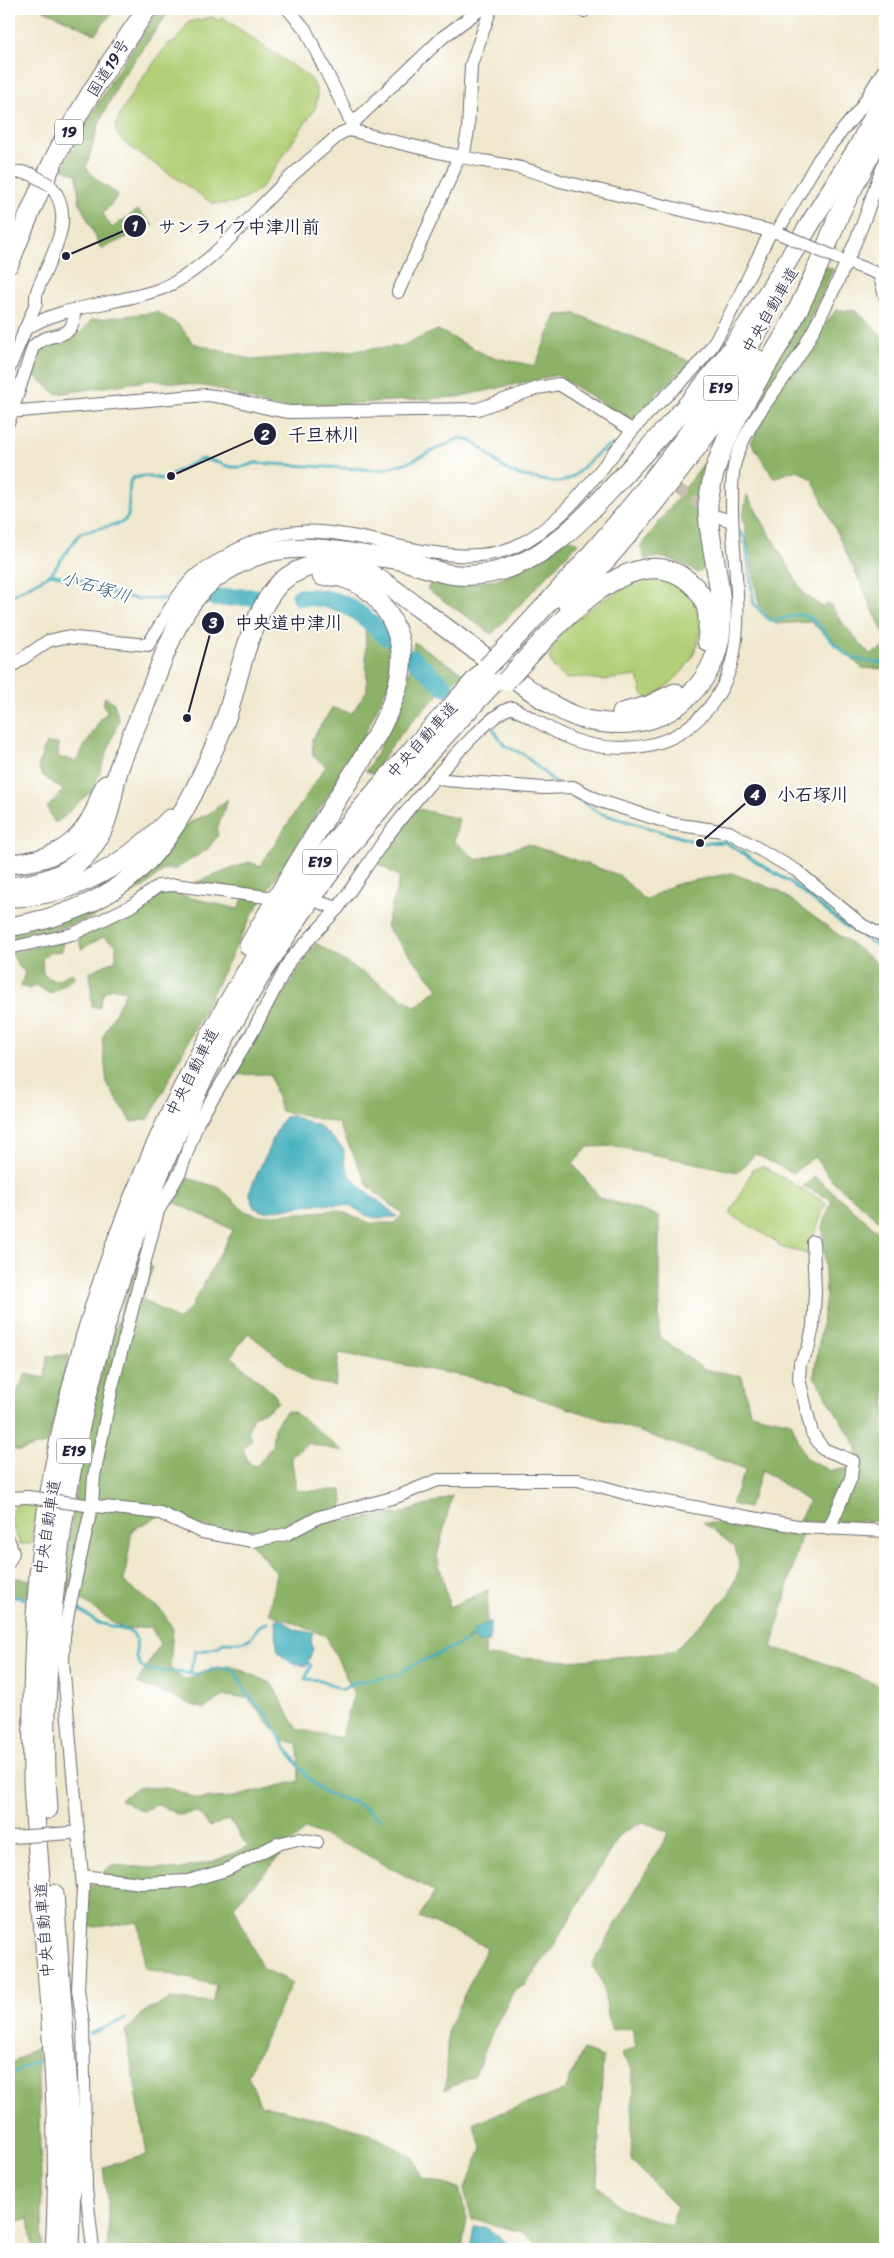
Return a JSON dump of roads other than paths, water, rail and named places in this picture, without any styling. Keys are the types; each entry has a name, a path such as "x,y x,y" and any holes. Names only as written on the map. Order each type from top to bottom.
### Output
{"highway":[{"name":"国道19号","path":"9,229 53,134 133,9"},
{"name":"国道19号","path":"9,264 32,206 65,138 112,60 147,9"},
{"name":"中央自動車道","path":"517,653 574,576 665,466 733,372 797,263 862,142 885,94"},
{"name":"中央自動車道","path":"69,2249 72,2145 47,1793 47,1679 56,1568 82,1408 110,1306 133,1238 186,1110 246,998 282,941 357,837 434,746 638,522 709,431 811,270 885,126"},
{"path":"9,887 50,879 68,871 92,849 107,818 119,768 162,660 184,616 200,593 226,572 263,554 288,548 307,547 396,560 438,574 474,575 514,568 543,552 588,514 684,411 728,353 773,287 822,201 862,142"},
{"path":"9,927 66,913 94,901 120,886 139,871 171,835 193,794 229,708 245,654 259,619 274,591 283,580 297,571 315,564 343,565 365,571 396,591 546,702 586,720 628,724 652,719 673,709 692,693 704,677 715,656 721,636 723,613 709,522 708,503 717,463 736,420 789,326 818,268 841,210"},
{"path":"338,551 372,566 403,585 547,690 571,704 602,712 633,712 672,696 686,684 706,650 710,617 706,603 698,590 676,572 662,568 647,568 628,574 589,597 561,622 517,653"},
{"path":"186,1080 211,1013 279,893 376,735 400,675 401,649 398,631 389,613 375,595 360,585 343,578 328,576 296,582 280,593 259,619"},
{"name":"中央自動車道","path":"55,2249 58,2146 34,1783 35,1622 41,1558 62,1435 72,1387 93,1312 120,1232 186,1080 248,969 310,876 370,800 498,675"},
{"path":"9,864 30,862 51,856 69,846 82,832 94,813 104,787 119,768"},
{"path":"9,897 56,892 109,870 144,844 193,794"}],"street":[{"path":"288,9 305,29 350,127"},
{"path":"24,330 38,322 60,315 162,288 191,272 232,236 286,181 350,127 443,37 481,9"},
{"path":"398,292 460,157 468,131 471,65 489,14 487,9"},
{"path":"9,668 48,641 65,637 148,645 181,592 194,577 234,551 283,532 310,530 459,556 495,552 514,547 553,522 577,497 632,430 693,370 712,346 819,159 860,109 885,68"},
{"path":"350,127 460,157 512,164 536,170 560,182 777,232 841,260 879,274 885,296"},
{"path":"93,2249 86,2188 83,2022 78,1990 82,1876 75,1833 63,1663 64,1636 112,1386 158,1211 180,1172 198,1122 252,1033 290,960 338,908 389,834 436,777 480,730 508,707 574,740 620,748 646,745 672,738 707,712 719,697 733,660 736,637 736,580 732,521 732,488 735,463 744,438 806,345 841,260 863,222 885,162"},
{"path":"9,369 36,303 36,291 56,246 63,221 59,198 50,186 31,174 14,173"},
{"path":"36,303 48,314 60,315"},
{"path":"74,311 74,323 68,332 41,340 33,346 10,415 206,395 224,396 274,410 290,412 478,409 538,388 559,384 632,430"},
{"path":"619,448 631,455"},
{"path":"718,518 732,521"},
{"path":"436,777 445,780 562,788 572,787 600,801 673,824 729,832 797,871 862,925 885,937"},
{"path":"9,948 74,934 131,906 158,886 175,885 267,896"},
{"path":"321,903 338,908"},
{"path":"813,1242 813,1327 808,1349 800,1363 799,1378 812,1433 823,1449 853,1461 851,1478 829,1529"},
{"path":"9,1498 28,1497 160,1513 202,1532 252,1541 287,1534 319,1517 396,1497 438,1480 578,1480 635,1496 802,1527 885,1531"},
{"path":"9,1541 13,1553 9,1562"},
{"path":"13,1837 75,1833"},
{"path":"82,1876 141,1883 188,1881 226,1870 277,1844 298,1839 317,1842"}],"water":[{"path":"292,1116 319,1126 344,1149 344,1161 354,1180 397,1217 375,1218 365,1215 351,1206 343,1205 315,1204 265,1212 254,1208 249,1192 280,1123 285,1117"},
{"path":"279,1618 296,1630 313,1633 311,1640 313,1649 306,1667 287,1660 279,1652 276,1640 276,1620"},
{"path":"490,1621 490,1642 478,1643 475,1638 464,1642 473,1634 472,1631"},
{"path":"474,2227 486,2227 509,2245 508,2249 470,2249"}],"waterway":[{"path":"9,597 51,574 80,533 121,523 125,520 128,516 130,482 133,478 145,476 162,479 201,459 233,467 255,463 379,470 409,462 460,438 481,447 510,472 559,482 573,476 600,452 615,444"},
{"path":"740,532 745,538 754,604 769,620 779,620 798,615 809,617 815,621 840,649 852,658 866,662 885,663"},
{"name":"小石塚川","path":"51,574 88,582 113,594 138,599 170,599"},
{"name":"小石塚川","path":"215,598 254,597"},
{"name":"小石塚川","path":"300,597 328,599 348,606 387,637"},
{"name":"小石塚川","path":"412,658 445,687"},
{"name":"小石塚川","path":"492,727 505,746 523,754 557,784"},
{"name":"小石塚川","path":"566,791 599,813 700,843 725,842 791,883 848,928 885,951"},
{"path":"9,1596 27,1599"},
{"path":"72,1608 77,1608 96,1622 132,1632 136,1639 137,1658 141,1666 149,1670 197,1674 217,1668 229,1668 236,1672 247,1694 270,1719 286,1748 307,1777 325,1793 358,1804 380,1819"},
{"path":"190,1673 195,1652 217,1648 224,1642 246,1641 252,1637 260,1626 267,1623"},
{"path":"305,1660 311,1666 305,1679 321,1680 342,1690 352,1683 402,1674 407,1668 464,1642"},
{"path":"89,2034 125,2019"},
{"path":"9,2075 43,2058"}],"tunnel":[{"path":"633,457 712,513"}],"place":[{"name":"サンライフ中津川前","path":"66,256"},
{"name":"千旦林川","path":"171,476"},
{"name":"中央道中津川","path":"187,718"},
{"name":"小石塚川","path":"700,843"}]}
